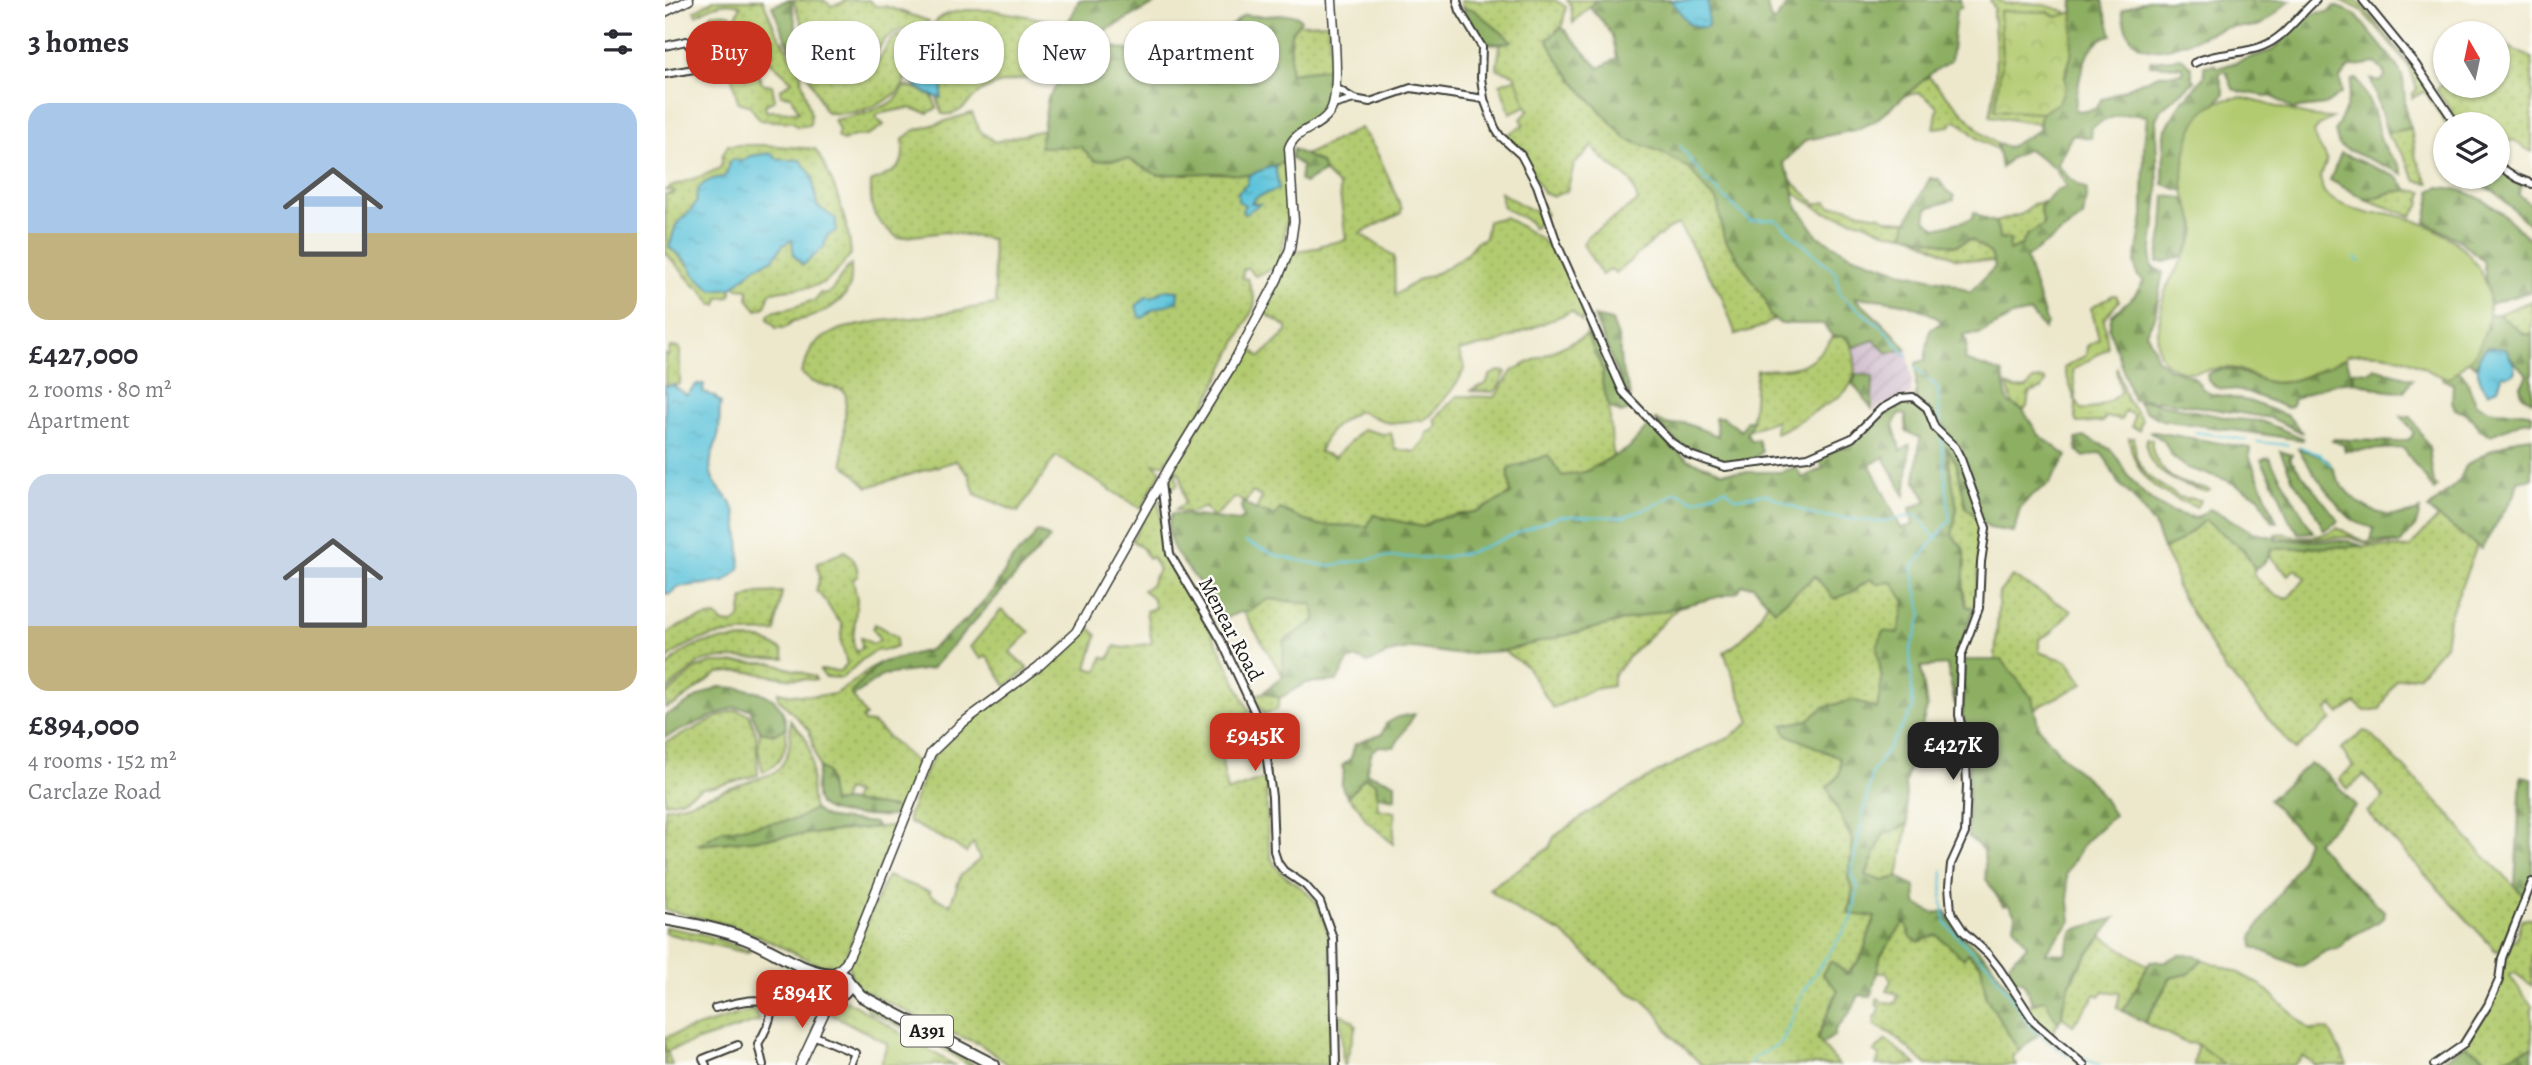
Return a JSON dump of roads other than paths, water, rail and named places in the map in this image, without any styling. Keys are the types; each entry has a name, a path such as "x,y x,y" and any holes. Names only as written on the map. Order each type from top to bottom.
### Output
{"highway":[{"path":"665,919 746,939 814,972 840,976"},
{"path":"814,972 832,994 840,995 847,989 840,976"},
{"path":"826,987 827,979 840,976"},
{"name":"A391","path":"840,976 861,996 994,1065"},
{"name":"A391","path":"840,995 861,996"}],"street":[{"path":"665,12 689,0"},
{"path":"840,976 931,753 961,724 1038,667 1076,632 1161,481 1231,367 1283,267 1290,249 1294,221 1289,156 1291,142 1297,135 1324,119 1333,105 1336,88 1332,0"},
{"path":"1457,0 1460,11 1482,47 1481,78 1484,99 1495,128 1521,155 1537,185 1558,246 1594,321 1622,392 1671,442 1689,455 1725,467 1808,457 1851,438 1881,409 1901,398 1913,397 1927,408 1938,431 1955,447 1986,528 1979,608 1961,656 1959,715 1965,743 1966,809 1965,833 1951,864 1951,912 1964,932 1999,968 2035,1023 2084,1065"},
{"path":"2195,63 2216,55 2260,47 2276,40 2316,0"},
{"path":"2363,0 2416,65 2448,112"},
{"path":"665,46 686,41 700,68 665,74"},
{"path":"1336,88 1354,99 1370,102 1411,88 1484,99"},
{"path":"1333,105 1354,99"},
{"path":"2510,173 2532,184"},
{"name":"Menear Road","path":"1161,481 1164,524 1170,554 1221,640 1263,730 1272,797 1274,851 1278,863 1320,902 1333,938 1336,1065"},
{"path":"2434,1065 2463,1045 2488,1005 2499,980 2502,958 2532,882"},
{"path":"826,987 828,1005"},
{"path":"800,1065 828,1005 840,995"},
{"path":"715,1007 757,998 769,1006 772,1018 758,1044 764,1065"},
{"path":"815,1036 855,1054 850,1065"},
{"path":"706,1065 703,1059 738,1045"}],"water":[{"path":"1671,0 1708,0 1708,25 1704,28 1689,24"},
{"path":"914,84 943,86 941,98 919,89"},
{"path":"771,153 779,160 800,160 812,175 817,206 836,219 836,231 827,236 824,247 803,265 794,255 792,240 783,245 773,259 754,268 732,288 712,290 695,275 687,262 669,247 676,225 692,209 700,187 724,177 729,162 734,159 741,162 750,156"},
{"path":"1275,165 1279,189 1256,197 1251,203 1260,204 1245,214 1242,211 1245,205 1238,201 1238,192 1247,184 1249,175"},
{"path":"1164,290 1178,291 1177,302 1152,310 1143,318 1139,316 1136,306 1148,296 1151,298"},
{"path":"2487,347 2506,349 2515,370 2514,374 2503,374 2498,388 2488,393 2478,370 2479,358"},
{"path":"697,384 704,384 703,392 714,396 721,403 719,432 710,468 714,482 734,510 739,536 739,570 724,582 677,587 671,593 665,594 665,386 672,385 687,395"}],"waterway":[{"path":"1680,146 1707,181 1750,221 1775,219 1836,273 1840,295 1885,330 1907,356"},
{"path":"2355,258 2360,262"},
{"path":"1916,368 1924,376"},
{"path":"1929,380 1938,388 1941,431"},
{"path":"2195,432 2247,440"},
{"path":"1750,1065 1753,1059 1782,1042 1802,993 1852,919 1858,887 1851,874 1872,773 1913,710 1910,650 1922,616 1912,568 1950,521 1941,437"},
{"path":"2257,442 2288,445"},
{"path":"2300,447 2319,454 2331,465"},
{"path":"1246,542 1278,556 1327,566 1382,557 1440,558 1471,552 1559,516 1624,517 1657,504 1677,492 1695,501 1725,489 1736,498 1766,494 1813,515 1879,522 1917,515 1936,539"},
{"path":"1943,871 1942,901 1946,924 1972,952 1988,964 2032,1029 2067,1055"},
{"path":"2081,1058 2100,1065"}]}
